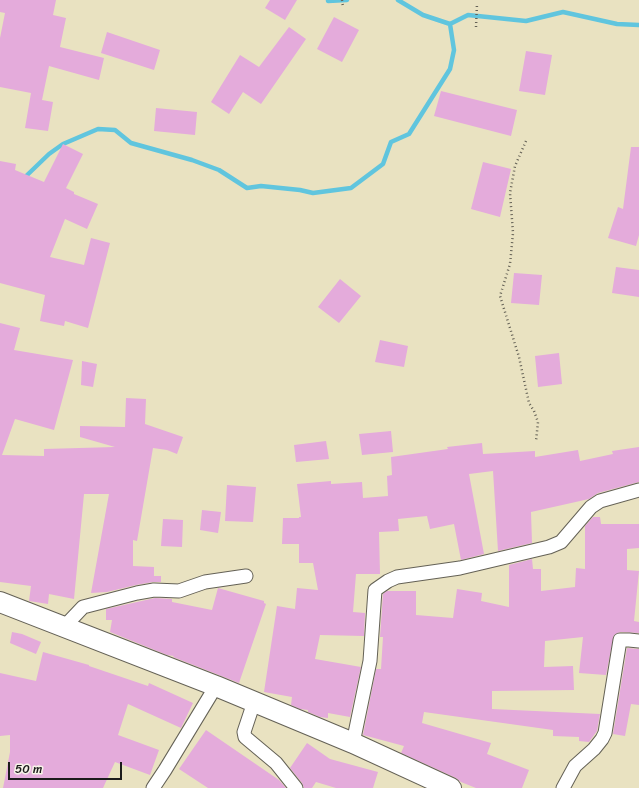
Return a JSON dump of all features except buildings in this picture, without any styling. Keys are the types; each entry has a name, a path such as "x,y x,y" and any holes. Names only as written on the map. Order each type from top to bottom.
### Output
{"main road":[{"path":"0,602 216,686 353,743 451,788"}],"street":[{"path":"353,743 370,661 375,590 388,580 397,577 460,568 561,542 591,507 600,501 639,490"},
{"path":"64,627 83,607 137,593 154,590 179,591 206,582 246,576"},
{"path":"563,788 575,766 602,739 607,724 620,640 639,641"},
{"path":"152,788 165,770 216,686"},
{"path":"254,702 244,732 245,737 276,763 296,788"}],"path":[{"path":"342,0 343,7"},
{"path":"476,26 477,4"},
{"path":"526,141 516,166 510,193 513,233 510,264 500,296 519,357 529,403 538,422 536,441"}],"waterway":[{"path":"328,1 347,0"},
{"path":"398,0 423,15 450,24 468,15 526,21 563,12 617,24 639,25"},
{"path":"23,179 49,154 63,144 98,129 115,130 131,143 192,160 219,170 247,188 261,186 300,190 313,193 351,188 383,164 391,142 409,134 450,69 454,50 450,24"}]}
